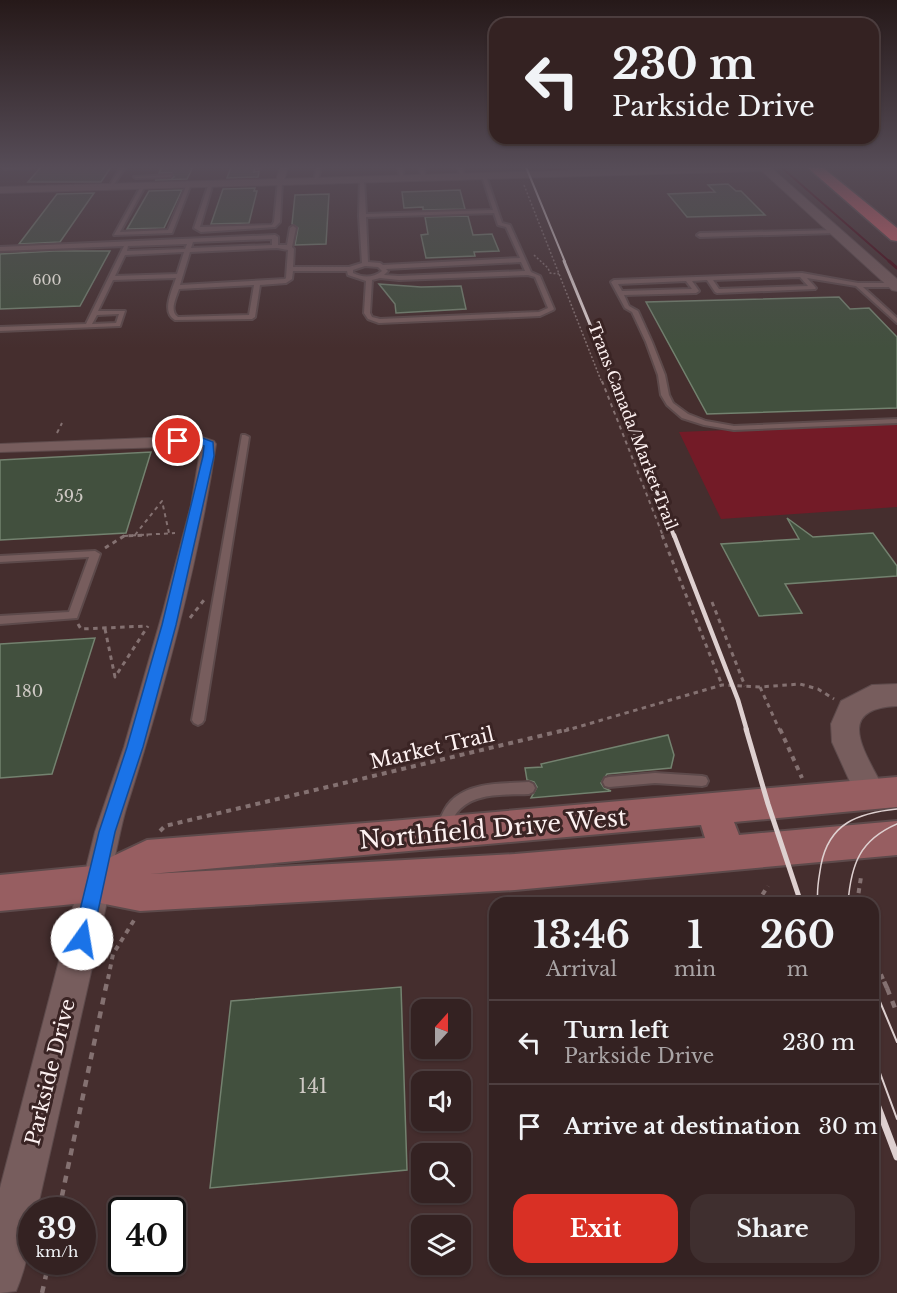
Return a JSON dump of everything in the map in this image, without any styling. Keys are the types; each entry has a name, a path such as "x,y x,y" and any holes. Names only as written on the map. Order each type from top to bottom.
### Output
{"main road":[{"name":"Northfield Drive West","path":"95,884 147,857 441,834 707,795 884,793"},
{"path":"707,795 729,854"},
{"path":"441,834 450,857 473,874"},
{"name":"Northfield Drive West","path":"0,893 95,884 140,893 473,874 897,838"}],"street":[{"path":"832,227 896,286"},
{"name":"Parkside Drive","path":"0,448 200,440 209,444 199,505 171,618 135,747 107,832 0,1275"},
{"path":"884,793 846,742 845,724 851,709 872,696 897,695"}],"lane":[{"path":"119,227 116,234 170,232 172,227"},
{"path":"197,227 201,230 249,227"},
{"path":"363,227 365,264"},
{"path":"509,227 529,273"},
{"path":"176,287 286,281 289,279 291,249 289,247 292,228"},
{"path":"700,235 836,231"},
{"path":"0,249 276,237 275,247"},
{"path":"191,242 176,287 170,311 172,316 182,321 252,317 257,283"},
{"path":"88,326 127,244"},
{"path":"123,253 289,247"},
{"path":"290,269 350,269 365,264 382,267 522,257"},
{"path":"380,276 385,271 382,267"},
{"path":"350,269 352,276 369,279 380,276 399,278 529,273 537,276 551,309 540,314 379,321 370,318 367,313 369,279"},
{"path":"113,275 180,273"},
{"path":"896,286 858,285 802,275 614,282 627,307 635,312 662,374 665,397 674,409 692,420 734,428 897,421"},
{"path":"709,279 717,291 813,288 802,275"},
{"path":"620,293 696,291 688,279"},
{"path":"858,285 897,321"},
{"path":"0,329 118,325 123,312 94,313"},
{"path":"198,720 245,437"},
{"path":"0,559 95,554 73,615 0,620"},
{"path":"609,782 655,778 707,795"},
{"path":"441,834 446,814 460,798 480,792 529,788"}],"path":[{"name":"Trans Canada/Market Trail","path":"541,227 722,686"},
{"path":"522,257 534,255 548,268 550,273 559,274"},
{"path":"135,536 162,501 169,533"},
{"path":"95,554 124,536 180,532"},
{"path":"712,602 745,686"},
{"path":"73,615 81,629 138,627"},
{"path":"105,629 115,676 148,626"},
{"name":"Market Trail","path":"158,832 165,826 547,736 722,686 760,687 800,684 818,689 851,709"},
{"path":"760,687 803,782"},
{"path":"858,897 861,877"},
{"path":"761,897 768,886"},
{"path":"62,1197 112,954 135,919"},
{"path":"879,970 897,1013"},
{"path":"879,989 887,988"},
{"path":"42,1293 46,1275"}],"shaded area":[{"path":"897,423 897,507 721,519 679,432"}],"building":[{"path":"32,227 70,227 60,242 19,244"},
{"path":"128,227 164,227 164,228 127,229"},
{"path":"327,227 326,244 295,245 298,228"},
{"path":"427,227 471,227 473,235 492,234 499,251 474,252 475,256 426,258 421,235 428,234"},
{"path":"110,251 80,306 0,309 0,254"},
{"path":"379,284 421,287 461,286 466,309 396,313 395,304"},
{"path":"839,297 850,309 869,308 897,337 897,408 707,414 646,302"},
{"path":"151,452 126,533 0,540 0,460"},
{"path":"787,518 813,537 873,533 897,566 897,576 785,584 802,613 759,616 721,544 799,539"},
{"path":"95,638 52,774 0,778 0,644"},
{"path":"668,735 674,755 671,768 607,774 601,783 604,788 611,791 531,798 537,787 534,782 527,780 525,768 542,767 541,764"},
{"path":"401,987 407,1170 210,1188 231,1001"}],"waterway":[{"path":"850,227 890,262"},
{"path":"889,261 897,268"}],"tram line":[{"path":"817,897 825,851 838,830 858,817 897,809"},
{"path":"848,897 855,865 860,855 874,838 897,824"},
{"path":"879,999 897,1042"},
{"path":"879,1070 897,1119"}],"railway":[{"path":"551,227 565,262"},
{"path":"564,261 614,383"},
{"path":"614,381 674,536"},
{"path":"674,535 738,700 747,731"},
{"path":"746,729 799,897"},
{"path":"879,1110 897,1157"}],"route":[{"path":"82,939 107,832 153,686 199,505 209,456 209,444 200,440 178,441"}]}
